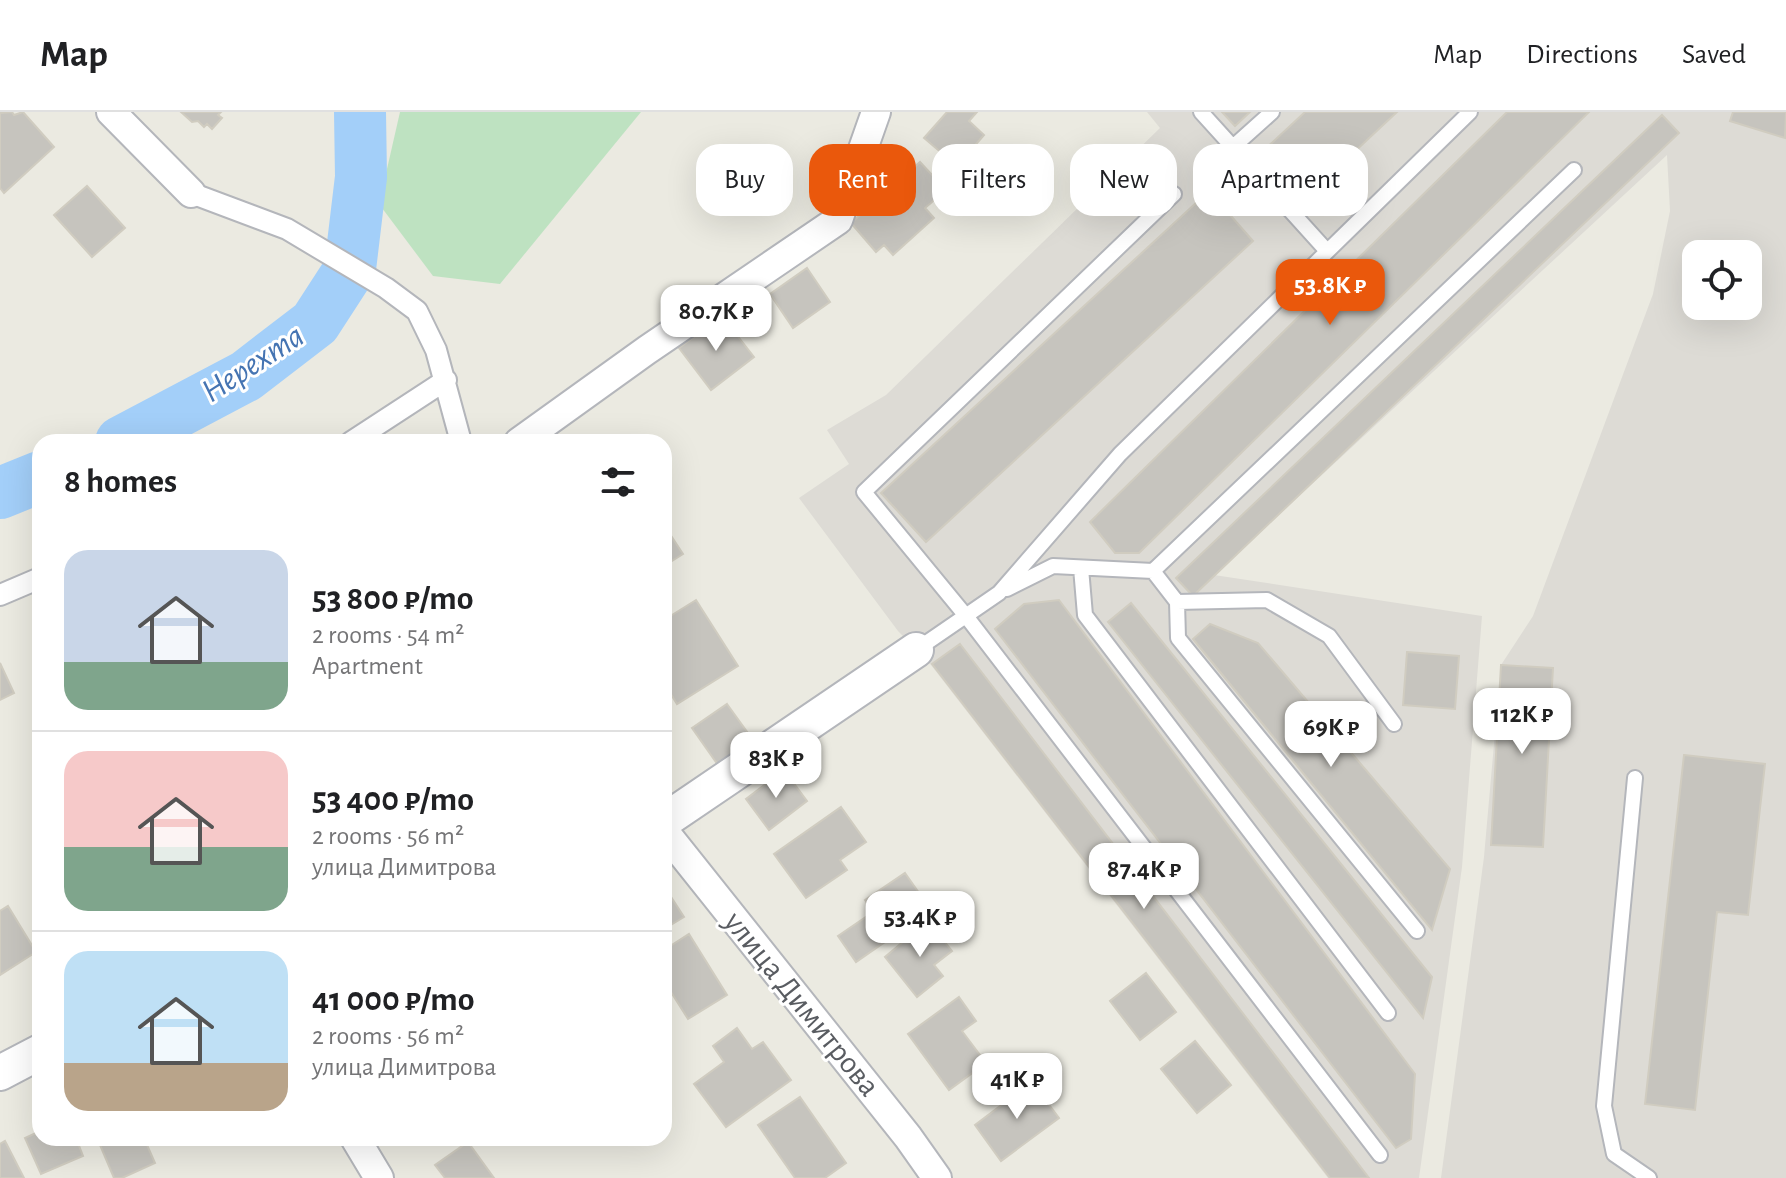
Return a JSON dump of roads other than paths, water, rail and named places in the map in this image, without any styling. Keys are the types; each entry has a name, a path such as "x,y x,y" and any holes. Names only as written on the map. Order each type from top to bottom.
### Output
{"street":[{"path":"111,112 191,193 287,229 386,288 417,311 436,350 459,434"},
{"path":"530,434 838,220 876,112"},
{"path":"363,434 446,380"},
{"path":"0,595 32,581"},
{"path":"672,816 916,650"},
{"name":"улица Димитрова","path":"672,841 908,1137 937,1178"},
{"path":"0,1073 32,1056"},
{"path":"360,1146 379,1178"}],"lane":[{"path":"1201,112 1230,144"},
{"path":"1236,144 1272,112"},
{"path":"999,593 1120,454 1470,112"},
{"path":"916,650 999,593 1053,566 1153,571 1574,170"},
{"path":"1151,216 864,492 966,616 1380,1155"},
{"path":"1295,216 1326,250"},
{"path":"1081,568 1085,615 1388,1013"},
{"path":"1153,571 1177,602 1178,638 1417,931"},
{"path":"1177,602 1267,600 1329,636 1394,724"},
{"path":"1635,778 1604,1106 1614,1154 1649,1178"}],"waterway":[{"name":"Нерехта","path":"136,434 246,376 315,323 350,269 361,177 360,112"},
{"name":"Нерехта","path":"0,493 32,480"}]}
